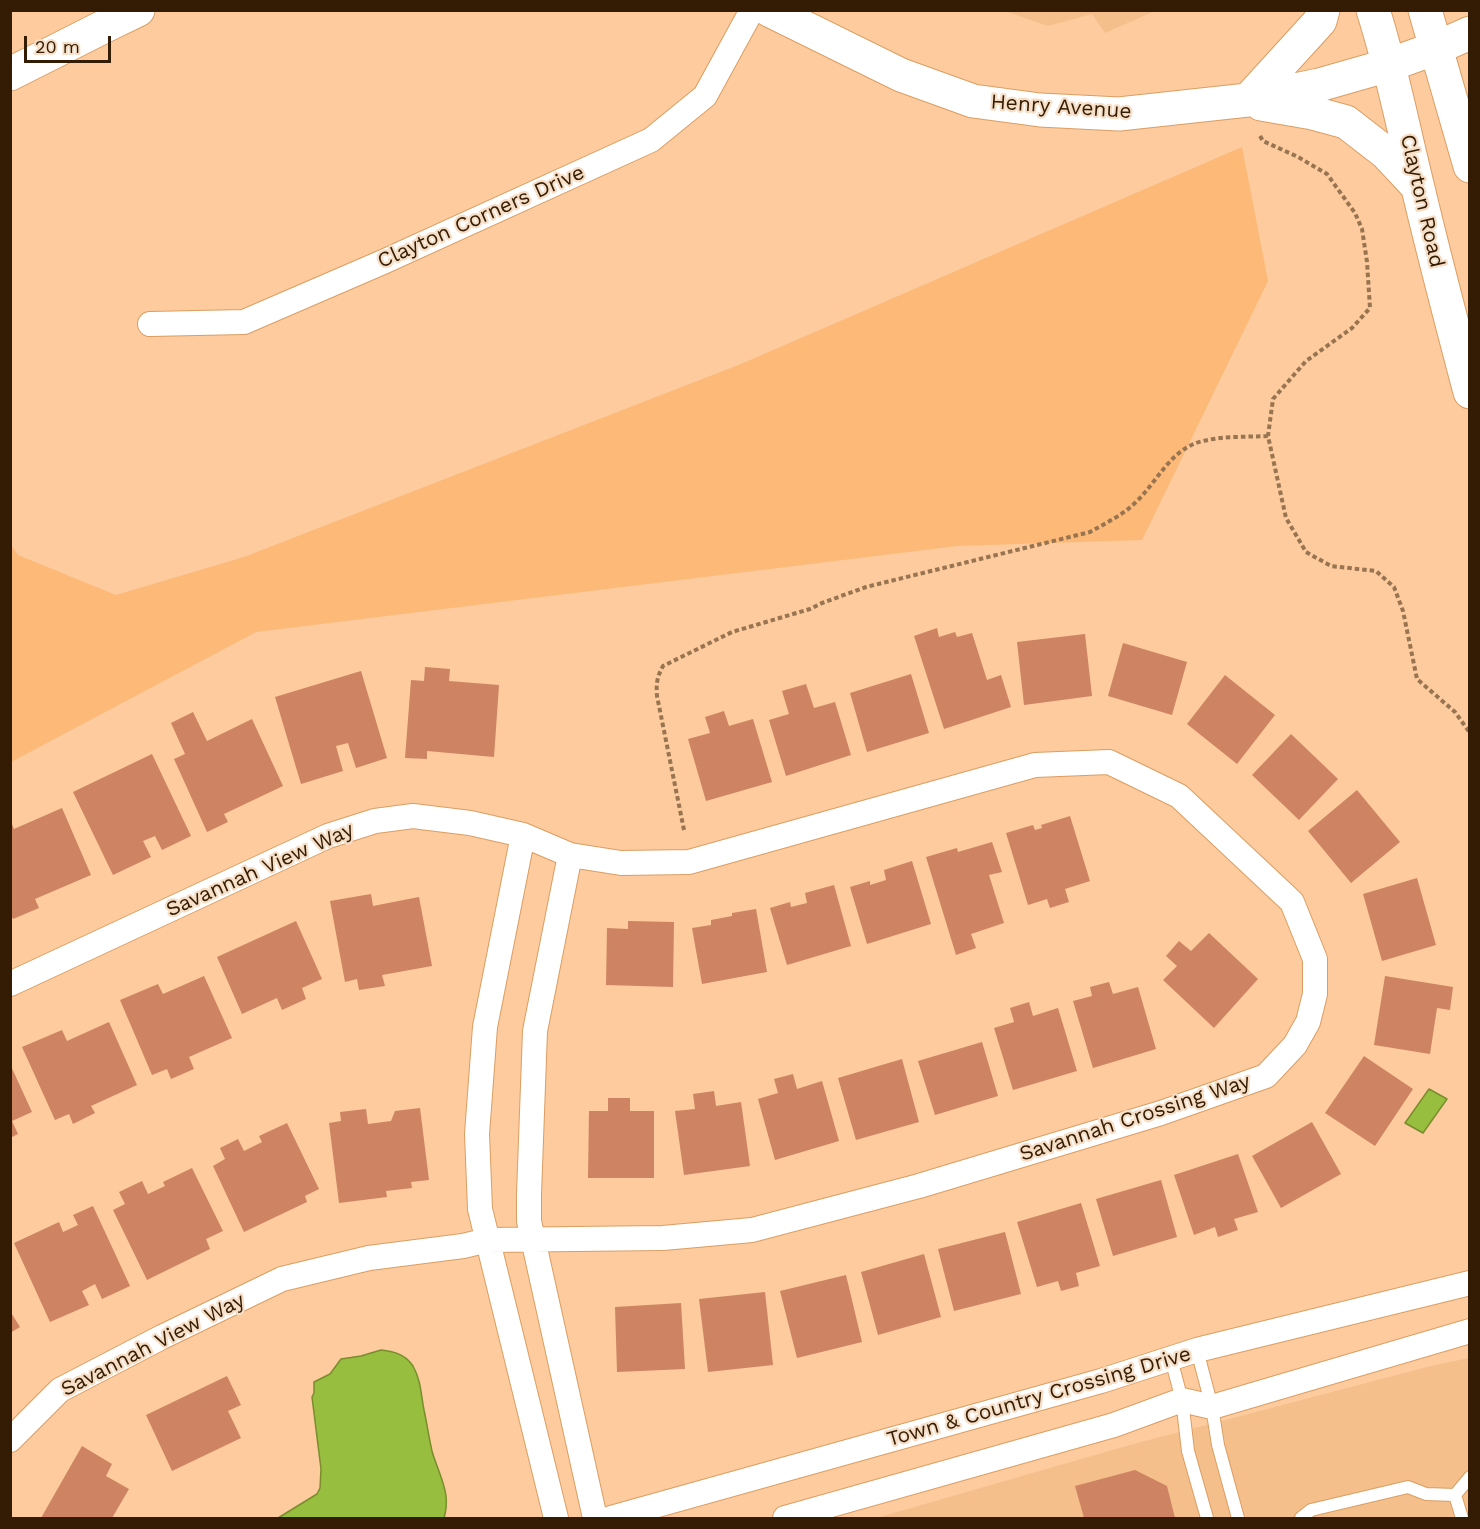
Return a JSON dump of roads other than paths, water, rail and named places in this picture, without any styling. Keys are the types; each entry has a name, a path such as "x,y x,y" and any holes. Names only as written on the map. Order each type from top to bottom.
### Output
{"street":[{"path":"10,74 97,24 138,10"},
{"name":"Clayton Corners Drive","path":"150,324 244,322 383,262 651,140 705,96 752,10"},
{"name":"Henry Avenue","path":"769,10 901,75 973,100 1040,110 1119,114 1252,115 1319,85 1389,65 1470,33"},
{"path":"1252,115 1320,21 1323,10"},
{"name":"Clayton Road","path":"1372,10 1389,65 1417,186 1470,392"},
{"path":"1425,10 1470,166"},
{"path":"1252,115 1275,107 1346,122 1386,153 1417,186"},
{"name":"Savannah Crossing Way","path":"488,1240 663,1238 752,1230 919,1186 1161,1113 1266,1076 1295,1045 1308,1022 1315,994 1315,959 1292,902 1179,796 1109,762 1035,765 689,862 621,863 570,855 523,835"},
{"name":"Savannah View Way","path":"10,984 328,836 375,821 413,816 470,823 523,835"},
{"path":"523,835 485,1027 477,1134 480,1209 556,1518"},
{"path":"570,855 535,1031 530,1221 595,1518"},
{"name":"Savannah View Way","path":"10,1440 60,1390 282,1279 369,1258 463,1246 488,1240"},
{"name":"Town & Country Crossing Drive","path":"611,1518 1101,1381 1197,1350 1470,1283"},
{"name":"Town & Country Crossing Drive","path":"785,1518 1114,1425 1182,1400 1212,1407 1470,1331"}],"lane":[{"path":"1197,1350 1212,1407 1218,1445 1238,1518"},
{"path":"1171,1359 1182,1400 1188,1451 1207,1518"},
{"path":"1455,1495 1470,1476"},
{"path":"1301,1518 1311,1510 1408,1487 1426,1494 1455,1495"},
{"path":"1455,1495 1462,1518"}]}
